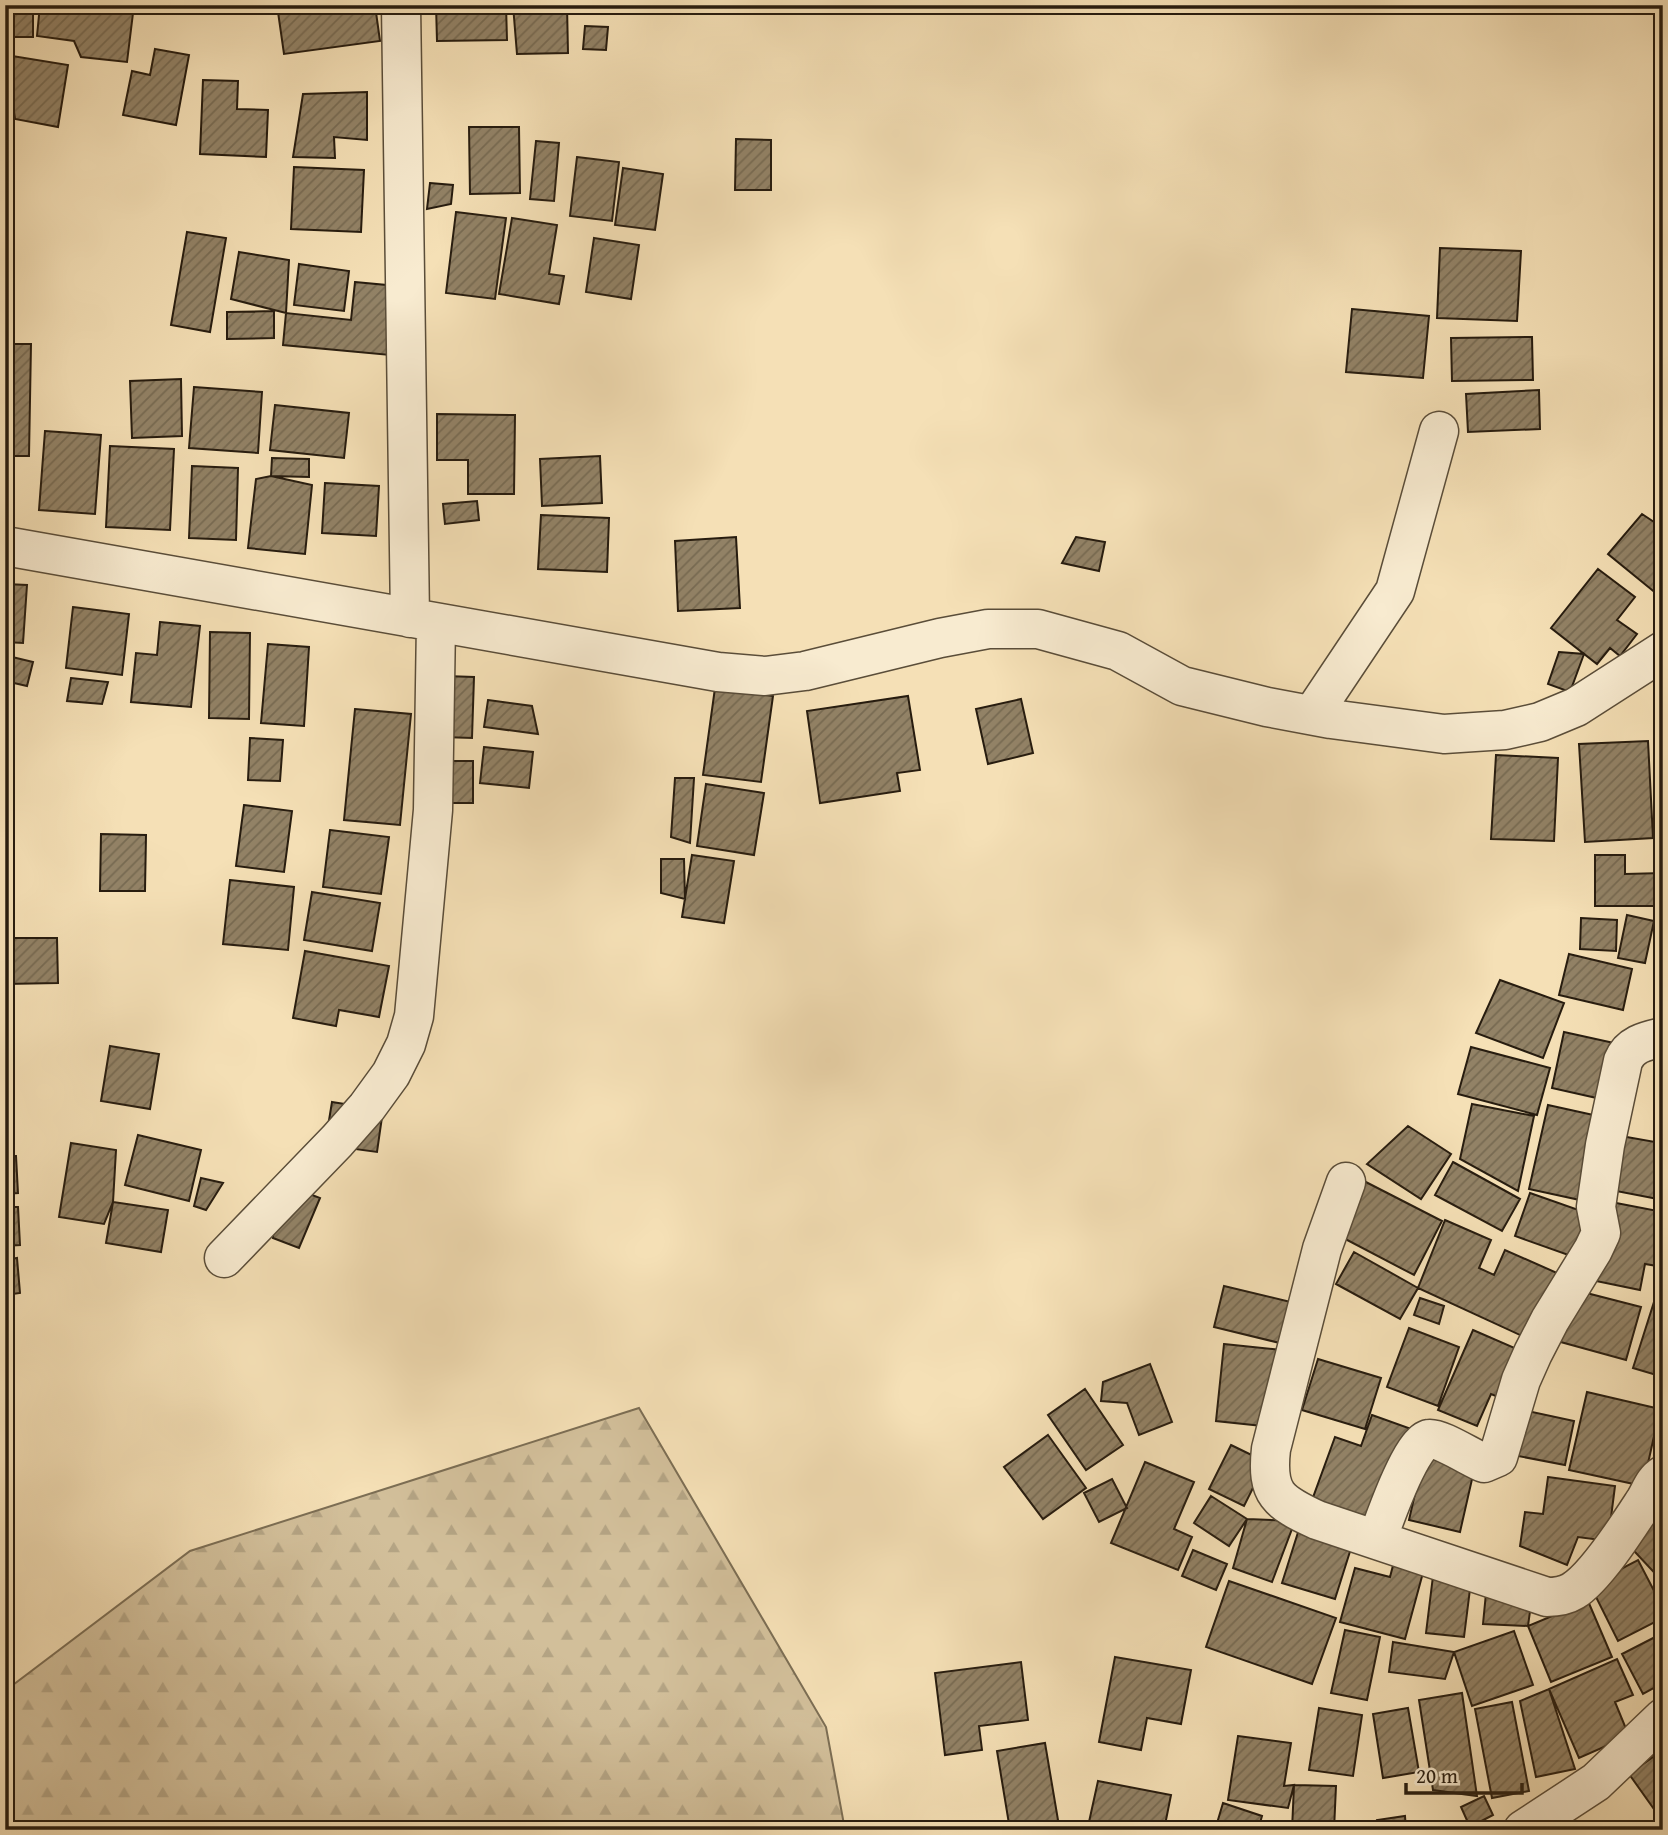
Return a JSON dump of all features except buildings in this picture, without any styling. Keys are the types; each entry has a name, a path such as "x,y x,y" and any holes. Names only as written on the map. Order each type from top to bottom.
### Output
{"street":[{"path":"223,1258 367,1107 391,1074 406,1044 414,1016 433,810 423,620 401,5"},
{"path":"1322,717 1395,591 1439,431"},
{"path":"5,546 718,672 765,676 805,671 988,629 1038,629 1118,651 1182,686 1267,707 1444,734 1505,730 1540,722 1576,707 1663,650"},
{"path":"1377,1540 1406,1470 1424,1441 1435,1439 1484,1463 1498,1457 1521,1380 1533,1353 1601,1233 1596,1207 1623,1061 1630,1049 1636,1045 1663,1037"},
{"path":"1346,1182 1318,1265 1285,1403 1271,1449 1270,1472 1282,1502 1293,1509 1377,1540 1547,1597 1561,1597 1573,1591 1591,1575 1658,1478 1663,1475"},
{"path":"1523,1830 1596,1782 1663,1718"}],"green space":[{"path":"639,1408 826,1727 845,1830 5,1830 5,1691 190,1551"}]}
